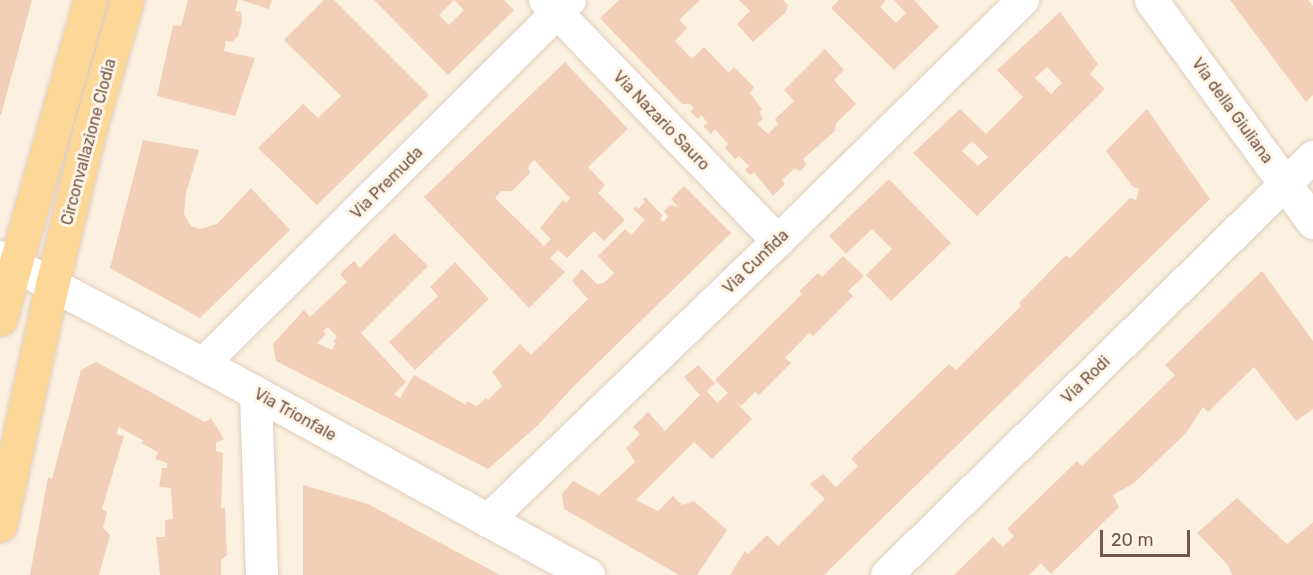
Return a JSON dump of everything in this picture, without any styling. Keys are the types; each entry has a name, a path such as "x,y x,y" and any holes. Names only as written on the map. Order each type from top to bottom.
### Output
{"main road":[{"path":"0,319 7,260 90,0"},
{"name":"Circonvallazione Clodia","path":"0,525 52,285 90,128 127,0"}],"street":[{"name":"Via Cunfida","path":"487,521 778,241 1023,0"},
{"name":"Via della Giuliana","path":"1151,0 1313,222"},
{"name":"Via Nazario Sauro","path":"558,4 778,241"},
{"name":"Via Premuda","path":"203,364 558,4"},
{"name":"Via Rodi","path":"887,575 1313,157"},
{"name":"Via Trionfale","path":"7,260 203,364 588,575"},
{"path":"256,394 262,575"}],"building":[{"path":"0,0 32,0 1,115 0,115"},
{"path":"188,0 238,0 235,11 241,12 242,21 238,36 232,42 226,41 224,51 255,58 235,116 157,96 173,25 181,26"},
{"path":"241,0 272,0 269,9"},
{"path":"324,0 334,0 429,95 317,205 258,148 303,104 318,118 341,96 284,40"},
{"path":"374,0 454,0 504,0 514,10 448,75","holes":["454,0 464,10 449,25 439,15"]},
{"path":"619,0 700,0 679,20 687,28 675,41 692,59 704,47 729,73 734,67 754,87 750,93 762,109 759,112 763,119 757,124 768,134 778,124 775,119 794,101 784,90 825,49 844,70 834,80 856,104 836,123 835,131 803,159 806,165 800,171 794,169 782,180 785,184 773,196 754,172 750,175 745,170 749,166 739,156 735,159 725,148 728,144 715,129 711,134 703,126 708,123 701,115 698,119 690,111 694,108 690,104 682,104 600,18"},
{"path":"739,0 783,0 788,5 786,12 753,42 737,24 750,11"},
{"path":"839,0 886,0 880,7 896,23 906,13 894,0 914,0 939,27 894,70 831,8"},
{"path":"1230,0 1308,0 1313,6 1313,95 1306,102"},
{"path":"1060,12 1098,64 1090,74 1105,89 977,216 913,153 960,109 986,134 1023,97 997,70","holes":["1047,67 1062,83 1051,94 1035,78","972,141 988,157 978,166 962,151"]},
{"path":"565,62 628,129 588,167 605,185 598,193 625,220 604,241 594,231 567,258 558,250 550,258 565,272 529,308 424,197","holes":["534,160 570,198 566,203 563,200 540,228 551,239 544,246 495,198 501,191 512,191 530,173 528,167"]},
{"path":"1147,109 1210,199 824,575 730,575 745,551 748,554 767,535 778,546 825,499 810,484 823,474 836,487 858,466 851,459 949,364 956,370 1021,306 1019,303 1066,255 1070,258 1130,198 1136,200 1139,189 1133,187 1106,151"},
{"path":"143,140 199,150 186,193 184,214 191,226 200,229 217,224 251,188 290,230 200,318 110,268"},
{"path":"889,179 951,243 891,301 866,275 892,249 872,229 846,254 829,236"},
{"path":"684,186 731,233 574,386 538,425 488,469 276,361 273,344 304,310 310,317 347,282 340,274 354,261 360,268 394,233 428,266 361,333 406,382 394,394 400,398 414,375 466,405 467,401 477,406 486,398 488,400 502,386 492,372 520,344 531,355 588,299 572,281 582,269 597,284 604,283 614,273 598,256 625,229 631,235 645,220 633,209 636,206 638,209 645,202 643,200 645,197 663,216 660,218 663,222 668,217 664,211 670,205 678,207 671,199","holes":["328,327 337,337 333,341 336,343 332,350 317,343 326,334 323,331"]},
{"path":"843,256 864,276 848,291 853,296 813,336 809,333 785,358 791,363 759,395 755,392 741,406 734,400 752,419 712,459 694,442 636,500 658,511 673,496 682,505 694,501 727,530 697,575 679,575 564,509 562,494 573,481 599,495 635,462 626,448 640,434 633,427 648,412 665,431 700,395 684,377 698,365 715,383 707,391 717,403 728,393 715,380 802,294 799,291 818,273 822,277"},
{"path":"455,262 489,299 415,370 389,342 438,296 430,287"},
{"path":"1262,271 1313,341 1313,409 1296,421 1254,367 1208,412 1203,407 1186,433 1134,483 1113,495 1119,507 1051,574 1041,563 1029,575 954,575 993,537 1003,547 1014,536 1007,529 1077,461 1082,466 1175,375 1165,365"},
{"path":"96,362 205,422 211,418 224,439 216,443 216,451 223,453 221,508 225,507 227,555 221,560 221,575 160,575 156,537 165,537 165,520 173,519 171,488 159,487 162,468 167,468 167,463 155,459 158,452 119,427 116,434 124,436 102,509 107,512 103,528 110,535 99,575 30,575 48,477 52,479 81,370"},
{"path":"303,485 368,504 500,575 303,575"},
{"path":"1237,498 1287,544 1313,522 1313,575 1232,575 1228,565 1197,533"}]}
